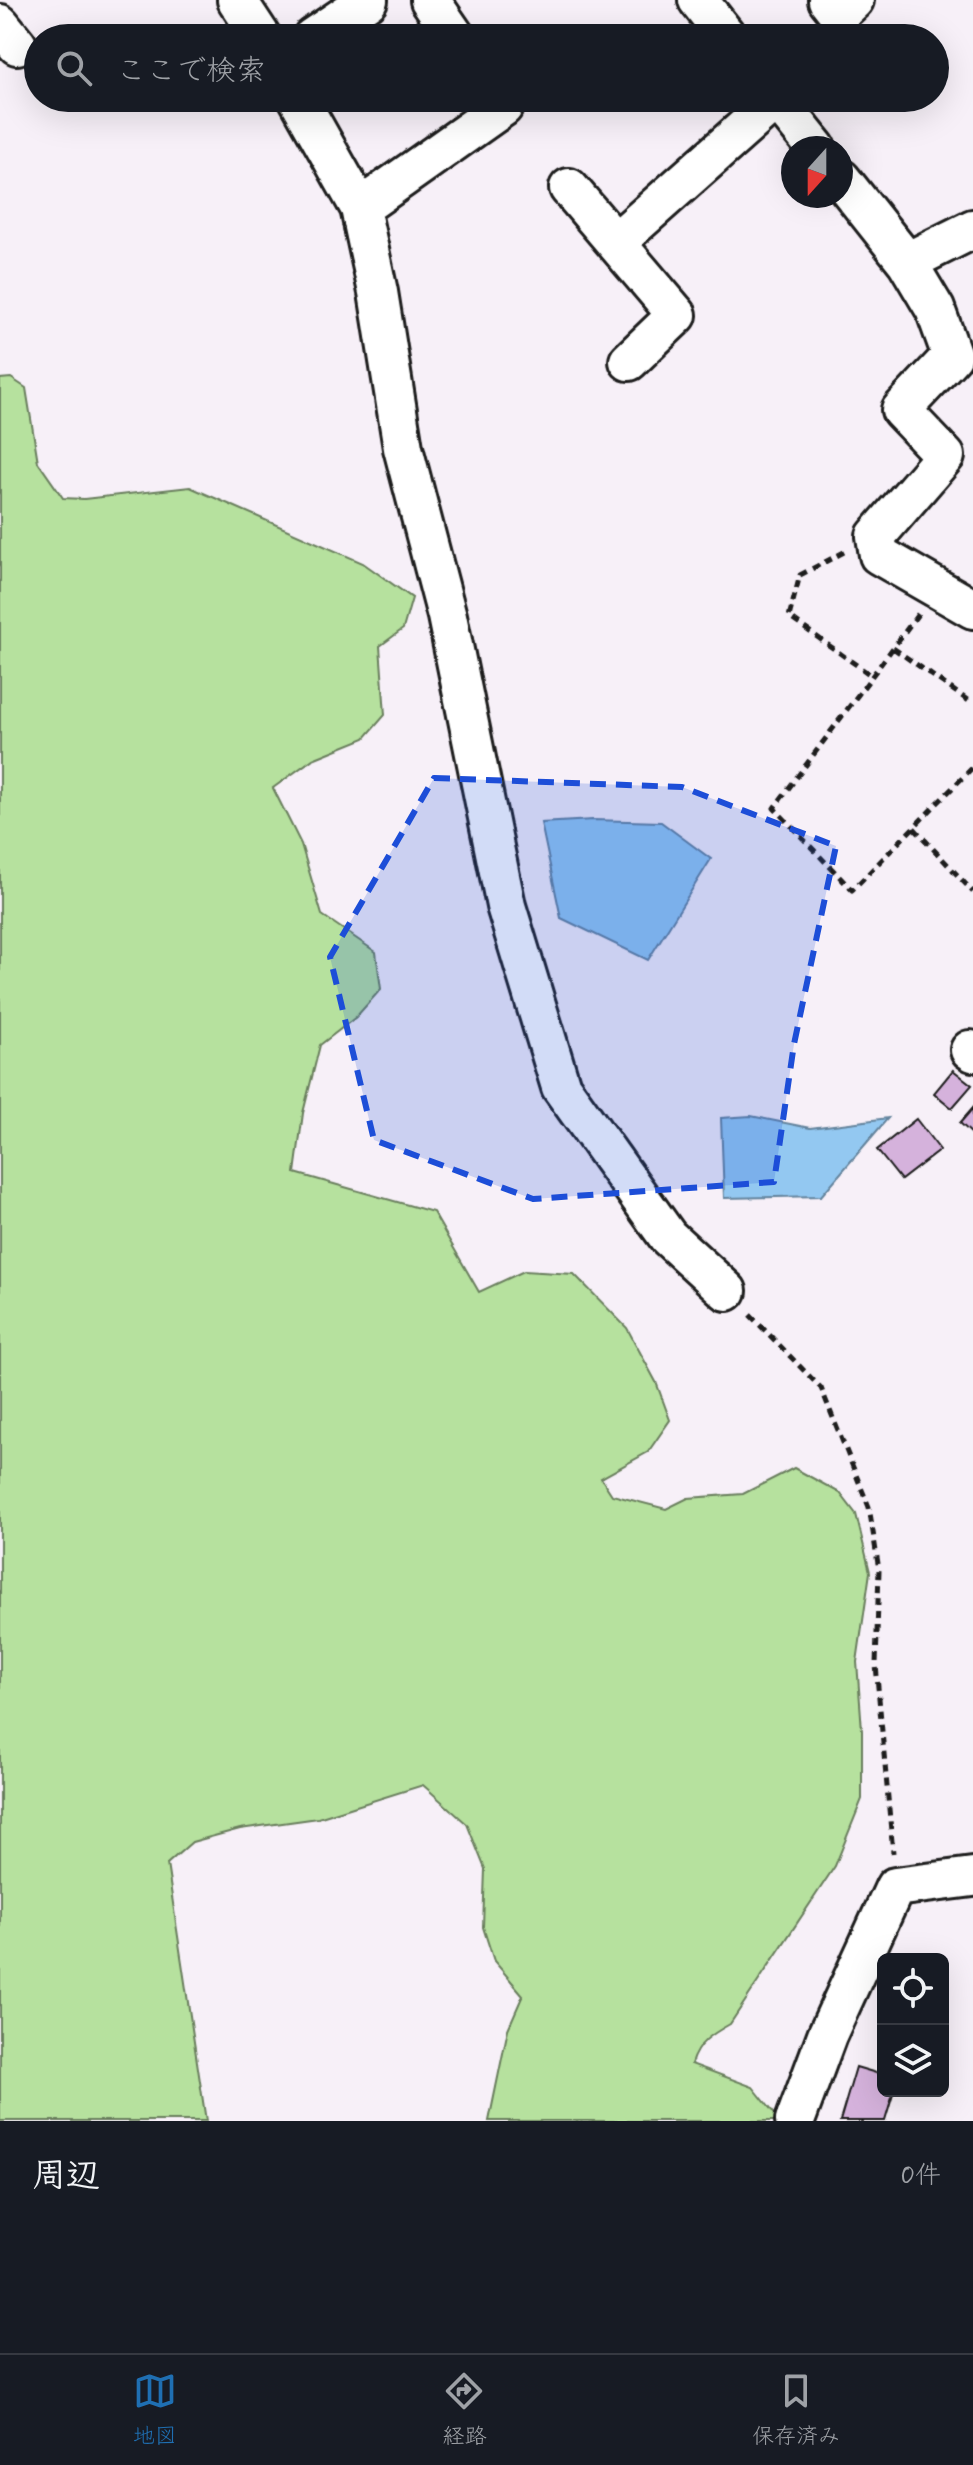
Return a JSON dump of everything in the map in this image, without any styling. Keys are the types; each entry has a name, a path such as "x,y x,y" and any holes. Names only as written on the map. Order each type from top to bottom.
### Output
{"street":[{"path":"237,0 253,24"},
{"path":"333,24 368,0"},
{"path":"430,0 446,24"},
{"path":"698,0 717,24"},
{"path":"828,0 839,14 854,0"},
{"path":"306,112 360,208 378,292 403,448 447,616 506,906 561,1087 668,1237 727,1291"},
{"path":"360,208 496,112"},
{"path":"616,242 761,112"},
{"path":"788,112 807,136"},
{"path":"569,188 677,315 629,361"},
{"path":"853,194 907,262 935,309 952,356 901,410 945,456 876,536 879,555 973,609"},
{"path":"907,262 973,229"},
{"path":"795,2121 827,2035 895,1887 973,1877"}],"path":[{"path":"872,676 789,617 800,575 876,536"},
{"path":"937,588 774,808 852,890 973,767"},
{"path":"893,648 973,704"},
{"path":"914,828 973,892"},
{"path":"727,1291 821,1388 869,1507 879,1570 876,1665 895,1887"}],"highlighted area":[{"path":"434,778 682,787 836,846 794,1044 774,1182 533,1199 374,1140 330,957"}],"green space":[{"path":"11,378 26,388 38,462 63,498 84,499 190,487 363,563 412,598 403,629 380,646 385,715 365,738 313,759 273,788 301,844 322,915 376,952 381,989 356,1017 320,1045 303,1113 295,1173 433,1212 479,1292 524,1271 574,1274 627,1328 656,1382 670,1420 648,1452 601,1478 612,1495 666,1509 688,1498 743,1494 794,1468 840,1493 856,1514 870,1572 857,1662 862,1730 862,1799 835,1866 730,2024 701,2045 691,2064 753,2087 777,2117 776,2121 489,2121 508,2029 523,1995 494,1961 483,1927 485,1869 467,1824 423,1785 318,1818 240,1829 192,1842 167,1864 206,2121 0,2121 0,379"}],"water":[{"path":"593,820 661,822 711,859 648,960 561,918 541,823"},
{"path":"751,1116 810,1128 888,1118 821,1196 724,1198 721,1118"}],"building":[{"path":"953,1070 972,1085 952,1108 934,1093"},
{"path":"973,1108 973,1135 960,1123"},
{"path":"916,1119 940,1150 901,1180 877,1150"},
{"path":"856,2067 877,2073 877,2097 892,2097 885,2121 840,2121"}]}
